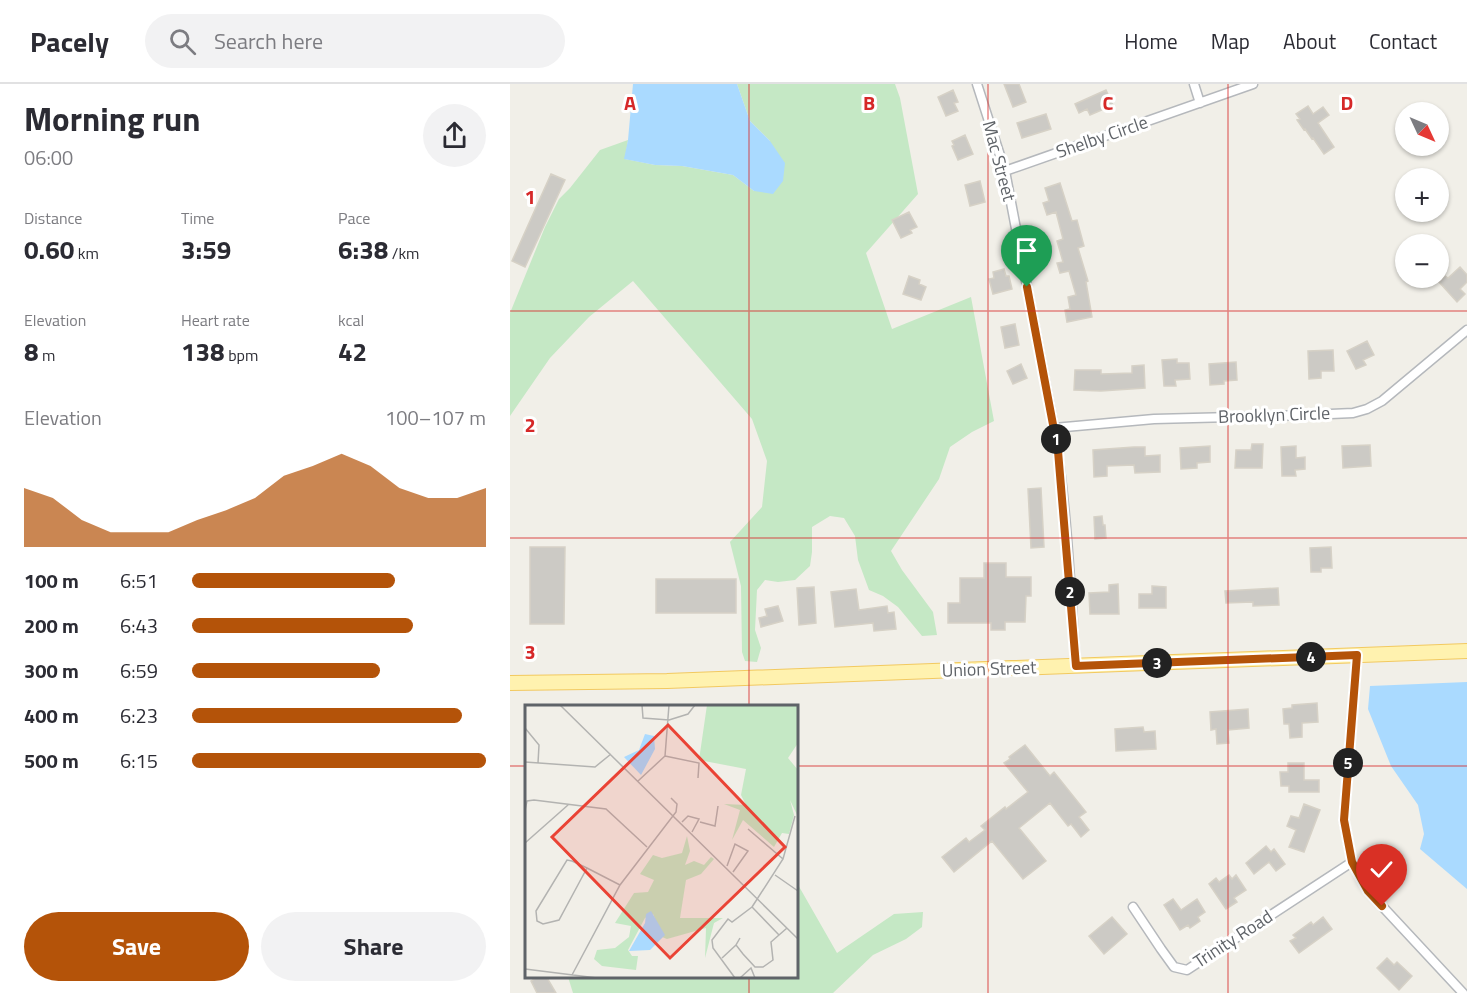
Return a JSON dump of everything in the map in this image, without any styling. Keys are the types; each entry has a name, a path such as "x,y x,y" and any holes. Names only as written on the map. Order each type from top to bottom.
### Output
{"main road":[{"name":"Union Street","path":"510,683 667,681 1467,651"}],"street":[{"name":"Mac Street","path":"977,84 1005,171 1058,451 1076,666"},
{"path":"1194,84 1200,103"},
{"name":"Shelby Circle","path":"1005,171 1253,84"},
{"name":"Brooklyn Circle","path":"1054,428 1154,419 1308,415 1367,409 1382,400 1467,330"},
{"path":"1357,655 1344,820 1352,862 1368,891 1463,993"},
{"name":"Trinity Road","path":"1133,907 1174,967 1187,970 1352,862"}],"green space":[{"path":"737,84 895,84 900,98 918,194 866,253 892,329 971,297 994,421 950,447 939,479 891,551 933,612 937,635 922,636 898,607 883,596 869,590 858,560 855,536 844,518 830,516 812,527 810,566 795,580 778,582 765,580 757,590 755,630 761,648 757,662 745,661 742,652 741,586 730,542 762,507 767,461 752,419 633,281 589,317 550,358 510,416 510,313 545,227 559,199 600,150 628,140 625,159 733,175 754,191 770,141 750,121"},
{"path":"798,885 837,953 894,914 923,912 922,927 906,939 873,955 833,993 573,993 568,978 798,978"}],"water":[{"path":"633,84 737,84 750,121 770,141 785,163 783,181 773,194 754,191 733,175 624,159"},
{"path":"1467,682 1467,889 1420,849 1424,834 1418,805 1391,766 1368,709 1370,686"}],"building":[{"path":"1004,84 1019,84 1026,102 1013,107"},
{"path":"953,90 958,102 954,103 958,111 946,116 938,97"},
{"path":"1106,90 1113,105 1090,115 1087,109 1079,113 1075,104"},
{"path":"1308,106 1313,114 1323,107 1329,115 1318,123 1334,147 1324,154 1297,120 1300,119 1296,114"},
{"path":"1046,114 1051,129 1022,138 1017,123"},
{"path":"965,135 973,154 958,160 952,141"},
{"path":"551,174 565,180 525,267 512,261"},
{"path":"980,181 985,202 970,206 965,185"},
{"path":"1060,183 1072,221 1077,220 1084,246 1078,248 1088,281 1086,282 1092,317 1067,322 1065,310 1070,309 1068,297 1076,295 1069,271 1060,273 1057,263 1063,262 1057,241 1063,239 1056,212 1047,215 1043,203 1049,201 1045,188"},
{"path":"909,212 917,227 910,230 912,233 901,238 892,220"},
{"path":"1460,267 1467,275 1467,282 1460,289 1465,294 1457,302 1444,288 1449,288 1449,277"},
{"path":"1004,269 1006,276 1009,276 1012,289 993,294 989,279 994,278 993,272"},
{"path":"909,276 920,280 919,284 926,287 921,300 903,294"},
{"path":"1015,324 1019,345 1005,348 1001,327"},
{"path":"1367,341 1374,355 1363,360 1366,365 1356,369 1347,351"},
{"path":"1333,350 1334,371 1321,371 1321,378 1309,379 1308,351"},
{"path":"1177,359 1177,363 1189,363 1190,379 1175,380 1176,386 1164,386 1162,360"},
{"path":"1236,362 1237,380 1210,385 1209,364"},
{"path":"1021,364 1027,378 1013,384 1007,371"},
{"path":"1144,365 1145,388 1074,390 1075,370 1101,370 1101,374 1132,373 1132,366"},
{"path":"1252,444 1263,444 1262,468 1235,468 1236,450 1251,450"},
{"path":"1370,445 1371,466 1343,468 1342,446"},
{"path":"1210,446 1210,462 1197,463 1197,468 1181,469 1180,448"},
{"path":"1296,446 1296,458 1305,457 1305,469 1295,470 1296,476 1282,476 1281,447"},
{"path":"1145,447 1145,456 1160,455 1160,472 1135,473 1134,465 1107,466 1107,476 1094,477 1093,450"},
{"path":"1041,488 1044,547 1031,548 1028,489"},
{"path":"1102,516 1106,538 1095,539 1094,517"},
{"path":"530,547 565,547 564,624 530,624"},
{"path":"1331,547 1332,568 1321,568 1321,572 1311,572 1310,548"},
{"path":"984,563 1006,563 1006,577 1031,577 1031,596 1026,596 1025,622 1005,622 1005,630 991,630 991,623 948,623 948,603 960,603 960,578 984,578"},
{"path":"656,579 736,579 736,613 656,613"},
{"path":"1118,584 1119,614 1090,614 1089,593 1109,592 1109,585"},
{"path":"1152,586 1166,587 1166,608 1139,608 1139,594 1152,594"},
{"path":"814,587 816,623 799,625 797,588"},
{"path":"1278,588 1279,605 1253,606 1253,602 1226,603 1225,591"},
{"path":"856,589 859,610 887,606 888,613 894,612 896,629 874,631 873,623 835,627 831,592"},
{"path":"778,606 783,621 761,627 759,618 767,616 765,609"},
{"path":"1317,703 1318,722 1302,723 1302,737 1290,738 1289,724 1284,724 1283,709 1292,708 1292,705"},
{"path":"1248,709 1249,728 1228,730 1229,743 1217,744 1216,729 1211,730 1210,712"},
{"path":"1143,727 1144,732 1155,731 1156,749 1116,751 1115,729"},
{"path":"1025,745 1050,776 1054,772 1086,812 1079,817 1089,830 1081,837 1071,824 1068,826 1050,803 1019,828 1046,861 1023,879 992,841 954,872 942,857 966,838 969,842 985,830 981,826 1028,792 1004,763"},
{"path":"1288,763 1304,763 1304,780 1319,780 1319,792 1289,792 1289,786 1281,786 1280,772 1288,772"},
{"path":"1304,804 1320,810 1304,852 1289,847 1296,830 1287,826 1291,816 1299,818"},
{"path":"1266,846 1271,852 1274,849 1285,864 1276,871 1269,862 1254,874 1246,863"},
{"path":"1229,875 1232,879 1236,875 1246,890 1234,898 1237,902 1226,909 1209,884 1216,878 1219,882"},
{"path":"1173,899 1181,910 1197,899 1205,912 1198,917 1200,921 1190,928 1188,925 1180,930 1164,905"},
{"path":"1112,917 1127,934 1104,954 1089,936"},
{"path":"1323,917 1332,929 1299,953 1290,941 1296,938 1293,935 1311,922 1313,925"},
{"path":"1387,958 1394,965 1397,962 1412,976 1399,990 1377,968"},
{"path":"536,978 547,978 556,993 537,993 531,981"}],"route":[{"path":"1027,287 1058,451 1076,666 1357,655 1344,820 1352,862 1368,891 1382,906"}]}
